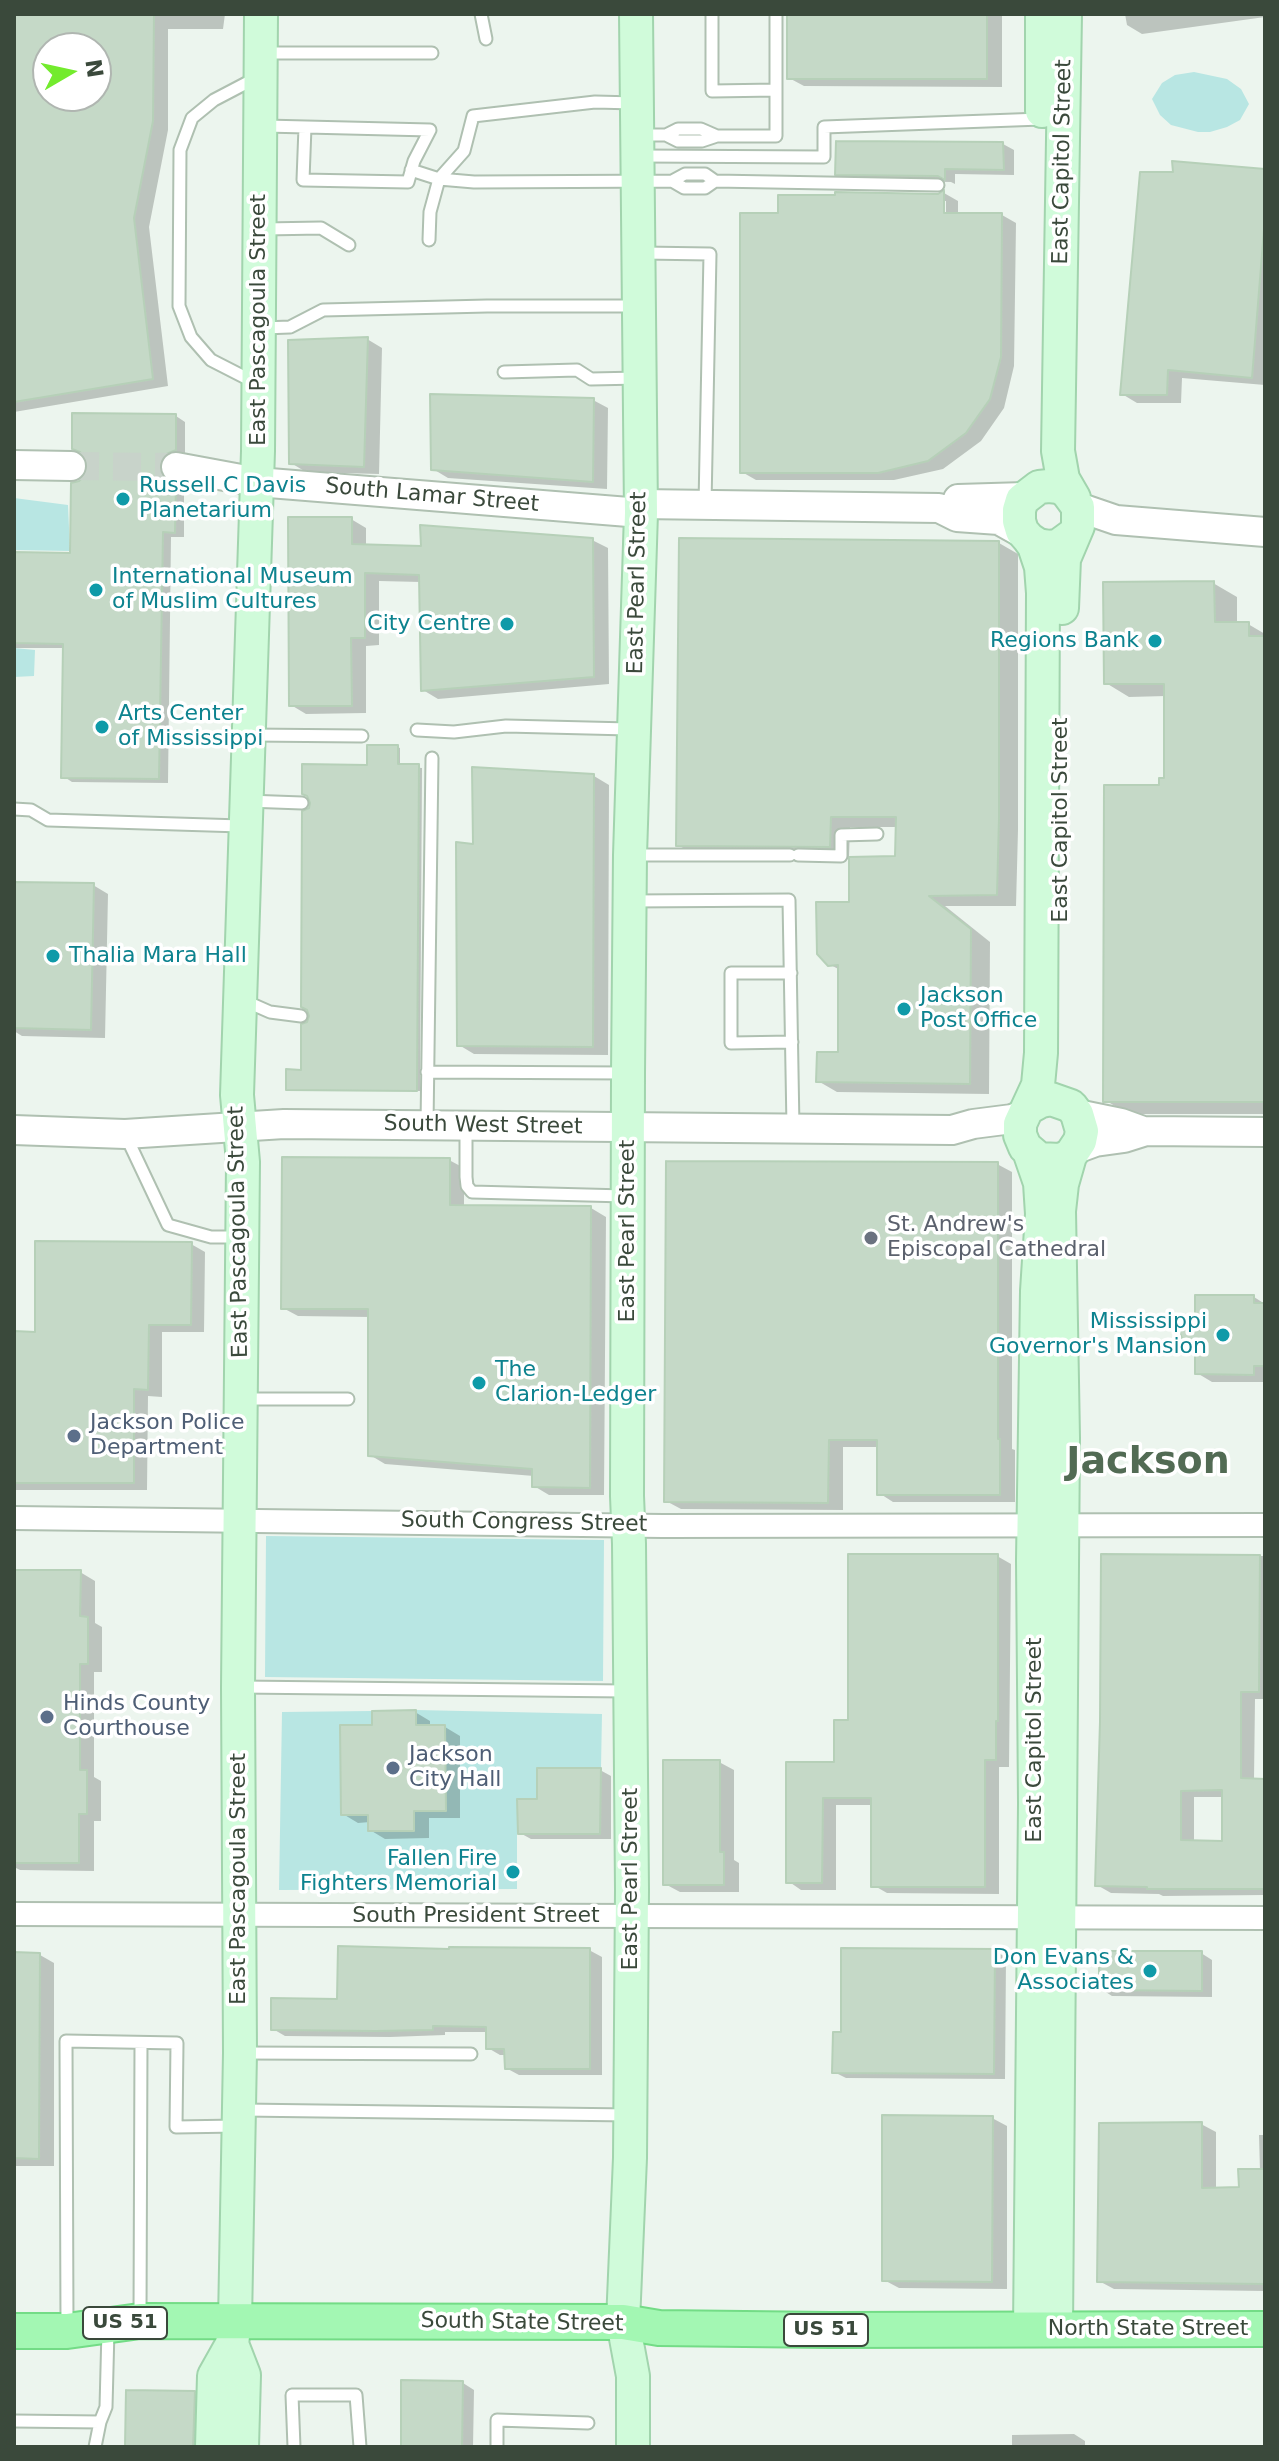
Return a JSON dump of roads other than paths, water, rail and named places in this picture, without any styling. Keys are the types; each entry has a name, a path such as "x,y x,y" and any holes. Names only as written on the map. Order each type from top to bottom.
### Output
{"main road":[{"name":"East Pascagoula Street","path":"242,2447 244,2375 234,2333 240,2053 238,1687 243,1162 237,1095 257,482 261,14"},
{"name":"East Pearl Street","path":"633,2447 633,2376 623,2322 630,2115 631,1916 628,1525 630,855 640,508 638,253 645,152 637,103 636,14"},
{"name":"East Capitol Street","path":"1028,495 1038,464 1042,359 1042,14"},
{"name":"East Capitol Street","path":"1065,14 1058,451 1063,479 1075,513 1062,579 1060,1033 1061,1072 1074,1110"},
{"path":"1039,487 1059,487 1075,513 1058,546 1038,545 1026,536 1019,521 1019,510 1028,495 1039,487"},
{"name":"East Capitol Street","path":"1026,536 1034,546 1041,567 1043,593 1041,1053 1040,1076 1027,1110"},
{"path":"1051,1099 1074,1110 1082,1131 1073,1152 1050,1162 1028,1151 1020,1135 1020,1124 1027,1110 1051,1099"},
{"name":"East Capitol Street","path":"1028,1151 1040,1183 1042,1214 1037,1291 1048,1525"},
{"name":"East Capitol Street","path":"1043,2329 1046,1918 1035,1640 1048,1525 1059,1211 1062,1184 1073,1152"},
{"name":"South State Street","path":"14,2331 67,2331 124,2323 234,2333 623,2322 659,2328 1043,2329"},
{"name":"North State Street","path":"1043,2329 1265,2329"},
{"path":"212,2447 214,2376 234,2333"}],"street":[{"path":"14,465 71,466"},
{"name":"South Lamar Street","path":"176,467 257,482 640,508 705,504 939,508 957,517 999,520 1026,536"},
{"name":"South Lamar Street","path":"939,508 956,499 1028,495"},
{"path":"1075,513 1117,520 1265,532"},
{"name":"South West Street","path":"952,1130 1012,1119 1027,1110"},
{"path":"1074,1110 1143,1131 1265,1132"},
{"name":"South West Street","path":"14,1130 125,1134 284,1124 952,1130 1028,1151"},
{"path":"1073,1152 1095,1142 1124,1138 1143,1131"},
{"name":"South Congress Street","path":"14,1518 628,1525 1265,1525"},
{"name":"South President Street","path":"14,1914 1265,1918"}],"lane":[{"path":"481,14 486,39"},
{"path":"712,14 712,91 776,90"},
{"path":"411,170 439,179 474,182 645,152 678,141 702,141 717,136 776,136 776,14"},
{"path":"258,384 211,360 191,337 179,306 180,150 192,118 260,65 432,53"},
{"path":"429,240 430,212 439,179 464,151 473,116 595,102 637,103"},
{"path":"645,152 824,157 824,127 1042,119"},
{"path":"260,126 305,127 430,130 408,182 303,180 305,127"},
{"path":"645,152 672,181 685,174 705,174 715,181 938,185"},
{"path":"259,229 321,228 349,245"},
{"path":"638,253 710,254 705,504"},
{"path":"258,328 290,327 323,310 639,306"},
{"path":"504,372 577,370 591,379 639,378"},
{"path":"417,730 454,732 506,726 634,729"},
{"path":"249,735 362,736"},
{"path":"427,1125 432,758"},
{"path":"14,809 31,810 48,820 246,814 302,803"},
{"path":"630,855 841,856 841,835 877,834"},
{"path":"630,901 789,900 793,1130"},
{"path":"791,973 731,973 731,1043 792,1042"},
{"path":"240,1000 270,1012 301,1016"},
{"path":"427,1072 628,1073"},
{"path":"466,1126 466,1177 467,1186 472,1192 629,1196"},
{"path":"125,1134 168,1225 211,1237 242,1237"},
{"path":"240,1400 348,1399"},
{"path":"238,1687 630,1691"},
{"path":"67,2331 66,2041 177,2043 176,2127 238,2118 630,2115"},
{"path":"95,2447 124,2323 141,2043"},
{"path":"240,2053 471,2054"},
{"path":"294,2447 292,2395 356,2395 360,2447"},
{"path":"497,2447 497,2420 588,2423"},
{"path":"14,2421 100,2422"}],"tunnel":[{"path":"71,466 176,467"}],"place":[{"name":"Russell C Davis Planetarium","path":"123,499"},
{"name":"International Museum of Muslim Cultures","path":"96,590"},
{"name":"City Centre","path":"507,624"},
{"name":"Regions Bank","path":"1155,641"},
{"name":"Arts Center of Mississippi","path":"102,727"},
{"name":"Thalia Mara Hall","path":"53,956"},
{"name":"Jackson Post Office","path":"904,1009"},
{"name":"St. Andrew's Episcopal Cathedral","path":"871,1238"},
{"name":"Mississippi Governor's Mansion","path":"1223,1335"},
{"name":"The Clarion-Ledger","path":"479,1383"},
{"name":"Jackson Police Department","path":"74,1436"},
{"name":"Hinds County Courthouse","path":"47,1717"},
{"name":"Jackson City Hall","path":"393,1768"},
{"name":"Fallen Fire Fighters Memorial","path":"513,1872"},
{"name":"Don Evans & Associates","path":"1150,1971"}],"district":[{"name":"Jackson","path":"1148,1463"}]}
